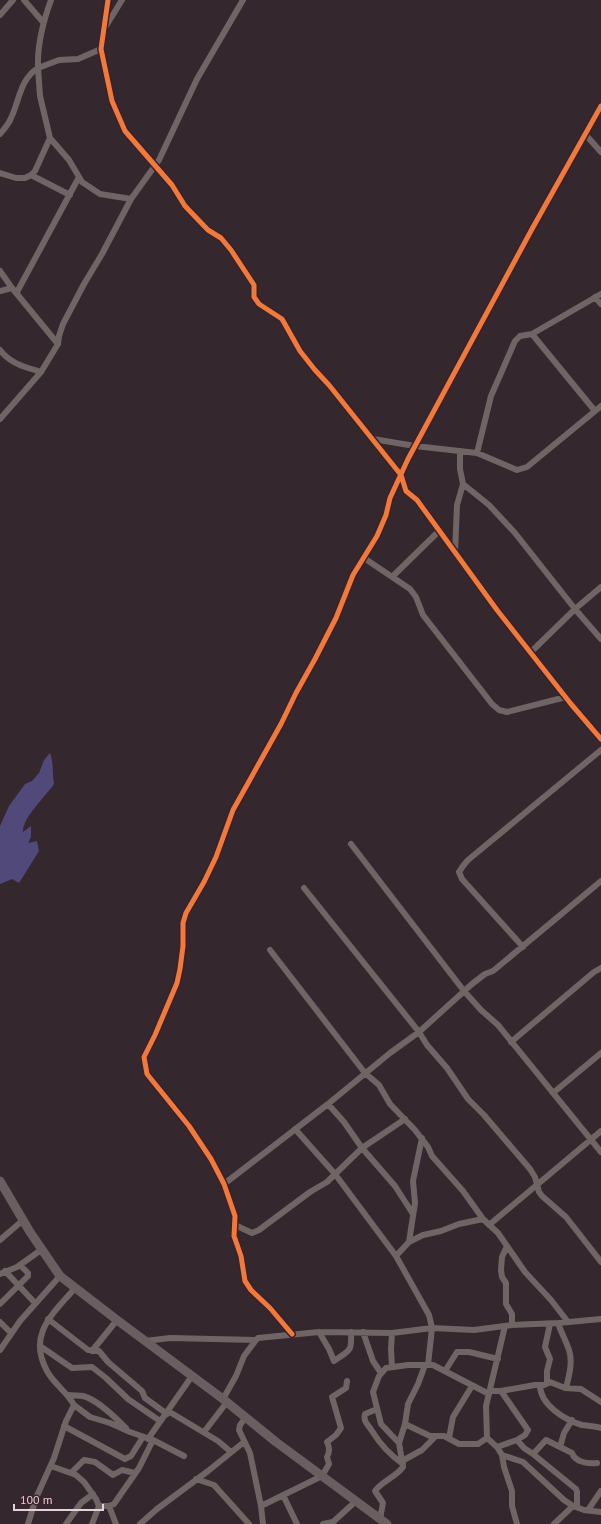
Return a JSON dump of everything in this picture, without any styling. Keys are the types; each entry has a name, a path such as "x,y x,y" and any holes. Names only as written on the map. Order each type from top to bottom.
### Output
{"street":[{"path":"0,15 13,0"},
{"path":"24,0 43,22"},
{"path":"51,0 43,22 39,47 38,68 40,96 50,138 69,160 82,182 100,194 131,198"},
{"path":"108,0 101,49 112,100 125,131 172,185 185,206 208,230 221,238 231,250 254,285 254,297 259,304 282,319 300,351 401,475 406,491 417,500 440,530 455,553 531,652 566,697 601,738"},
{"path":"104,30 112,14 122,0"},
{"path":"0,419 41,372 58,344 63,324 131,198 155,167 197,79 243,0"},
{"path":"0,134 11,120 24,83 33,71 59,60 78,59 101,49"},
{"path":"292,1334 270,1308 251,1290 245,1281 241,1256 234,1238 235,1216 224,1184 211,1159 189,1126 147,1074 144,1057 155,1035 180,969 183,946 183,923 186,913 204,882 216,857 233,810 318,654 336,618 353,575 377,536 386,515 390,498 415,446 601,106"},
{"path":"585,134 601,152"},
{"path":"0,173 16,178 25,178 31,175 35,171 50,138"},
{"path":"31,175 70,195"},
{"path":"15,290 79,177"},
{"path":"0,270 58,344"},
{"path":"0,291 15,290"},
{"path":"477,453 491,396 515,341 520,336 532,334 598,295 601,304"},
{"path":"532,334 596,411"},
{"path":"0,350 7,358 19,366 41,372"},
{"path":"373,439 415,446 477,453 517,470 527,467 601,406"},
{"path":"455,553 457,505 463,484 460,469 460,451"},
{"path":"463,484 489,505 515,533 575,609 601,639"},
{"path":"392,577 440,530"},
{"path":"364,558 410,588 416,597 422,615 492,704 499,710 507,712 566,697"},
{"path":"531,652 575,609 601,587"},
{"path":"523,947 462,880 459,872 468,860 601,750"},
{"path":"351,844 464,991 481,1010 494,1020 601,1152"},
{"path":"224,1184 328,1104 364,1073 419,1032 464,991 486,974 493,971 523,947 601,881"},
{"path":"304,888 419,1032 427,1045 447,1068 468,1100 484,1115 530,1169 535,1176 542,1196 566,1217 601,1262"},
{"path":"270,950 364,1073 379,1085 390,1104 422,1138 432,1156 463,1191 483,1219 498,1233 525,1272 551,1300 568,1322"},
{"path":"511,1042 594,972 601,968"},
{"path":"553,1093 601,1053"},
{"path":"328,1104 344,1122 362,1148 395,1186 413,1214"},
{"path":"235,1225 252,1233 259,1230 310,1192 327,1182 362,1148 405,1119"},
{"path":"295,1129 335,1174 396,1256 429,1314 432,1328 427,1365 408,1404 405,1424 399,1443 403,1463 402,1468 380,1485 375,1491 383,1501 384,1522"},
{"path":"489,1224 601,1132"},
{"path":"409,1242 415,1203 413,1181 422,1138"},
{"path":"0,1182 41,1250 60,1276 225,1400 276,1442 384,1522"},
{"path":"396,1256 409,1242 423,1235 441,1231 459,1224 483,1219"},
{"path":"0,1240 22,1220"},
{"path":"507,1246 502,1257 501,1270 502,1277 506,1283 506,1304 512,1314 498,1359 486,1406 487,1438 497,1447 502,1455 504,1467 512,1491 512,1506 517,1524"},
{"path":"36,1303 3,1273 20,1265 41,1250"},
{"path":"0,1304 28,1274 20,1265"},
{"path":"0,1350 11,1333 60,1276"},
{"path":"74,1288 44,1326 40,1351 47,1372 74,1405 86,1415 110,1423 184,1456"},
{"path":"48,1319 88,1350 99,1351 108,1362 143,1392 146,1398 167,1412 204,1432 231,1452"},
{"path":"145,1341 170,1338 256,1340 258,1338 319,1332 392,1333 432,1328 474,1330 509,1325 550,1324 601,1319"},
{"path":"92,1351 118,1320"},
{"path":"0,1322 11,1333"},
{"path":"558,1323 571,1357 566,1388"},
{"path":"547,1383 550,1359 544,1347 550,1324"},
{"path":"319,1332 334,1361 350,1349 352,1343 351,1332"},
{"path":"363,1332 373,1361 381,1373"},
{"path":"392,1333 392,1367"},
{"path":"204,1432 225,1400 244,1356 256,1340"},
{"path":"40,1346 72,1368 92,1367 128,1399 160,1421"},
{"path":"446,1371 457,1352 469,1352 498,1359"},
{"path":"399,1443 381,1424 373,1390 381,1373 386,1368 433,1365 472,1386 489,1393 519,1387 540,1386 550,1382 566,1388 581,1389 601,1402"},
{"path":"64,1426 125,1459 131,1456 148,1439 192,1376"},
{"path":"261,1506 322,1476 329,1464 327,1457 330,1447 327,1442 336,1435 341,1428 332,1397 346,1388 347,1381"},
{"path":"449,1438 453,1417 472,1386"},
{"path":"540,1386 541,1394 546,1402 556,1411 580,1424 601,1428"},
{"path":"497,1447 517,1440 525,1435 528,1430 501,1391"},
{"path":"68,1396 82,1396 91,1400 106,1410 130,1432"},
{"path":"28,1524 36,1498 51,1466 64,1426 74,1405"},
{"path":"377,1409 365,1414 366,1423 374,1437 385,1449 403,1463"},
{"path":"246,1417 240,1425 239,1430 250,1453 261,1506 260,1523"},
{"path":"560,1447 564,1433 572,1420"},
{"path":"405,1424 435,1437 442,1436 449,1438 459,1444 474,1445 487,1438"},
{"path":"403,1463 422,1450 435,1437"},
{"path":"99,1506 109,1506 114,1504 146,1456 148,1439"},
{"path":"517,1440 524,1448 576,1490 575,1507 554,1524"},
{"path":"533,1454 546,1440 571,1452 574,1458 581,1462 597,1463"},
{"path":"140,1524 157,1508 208,1471 244,1442"},
{"path":"502,1455 523,1462 564,1500 575,1507 601,1512"},
{"path":"71,1473 84,1460 95,1462 113,1475 122,1470 135,1473"},
{"path":"51,1466 81,1478 93,1494 99,1506 92,1524"},
{"path":"196,1479 214,1485 249,1524"},
{"path":"588,1510 601,1491"},
{"path":"66,1524 81,1503 93,1494"},
{"path":"283,1495 297,1524"},
{"path":"324,1524 333,1523 356,1501"},
{"path":"109,1506 116,1524"}],"shaded area":[{"path":"50,753 54,784 26,820 23,832 31,826 31,837 28,843 37,841 39,851 19,883 12,879 0,884 0,826 9,806 25,784 32,781 39,773 44,760"}],"cycle path":[{"path":"108,0 101,49 112,101 125,131 172,185 185,206 208,230 221,238 231,250 254,285 254,297 259,304 282,319 300,351 401,475 406,491 417,500 497,610 571,704 601,739"},
{"path":"292,1334 270,1308 251,1290 245,1281 241,1256 234,1236 235,1216 224,1184 211,1159 189,1126 147,1074 144,1057 177,983 183,946 183,923 186,913 204,882 216,857 233,810 281,724 336,618 353,575 377,536 386,515 390,498 408,459 532,229 601,106"}]}
